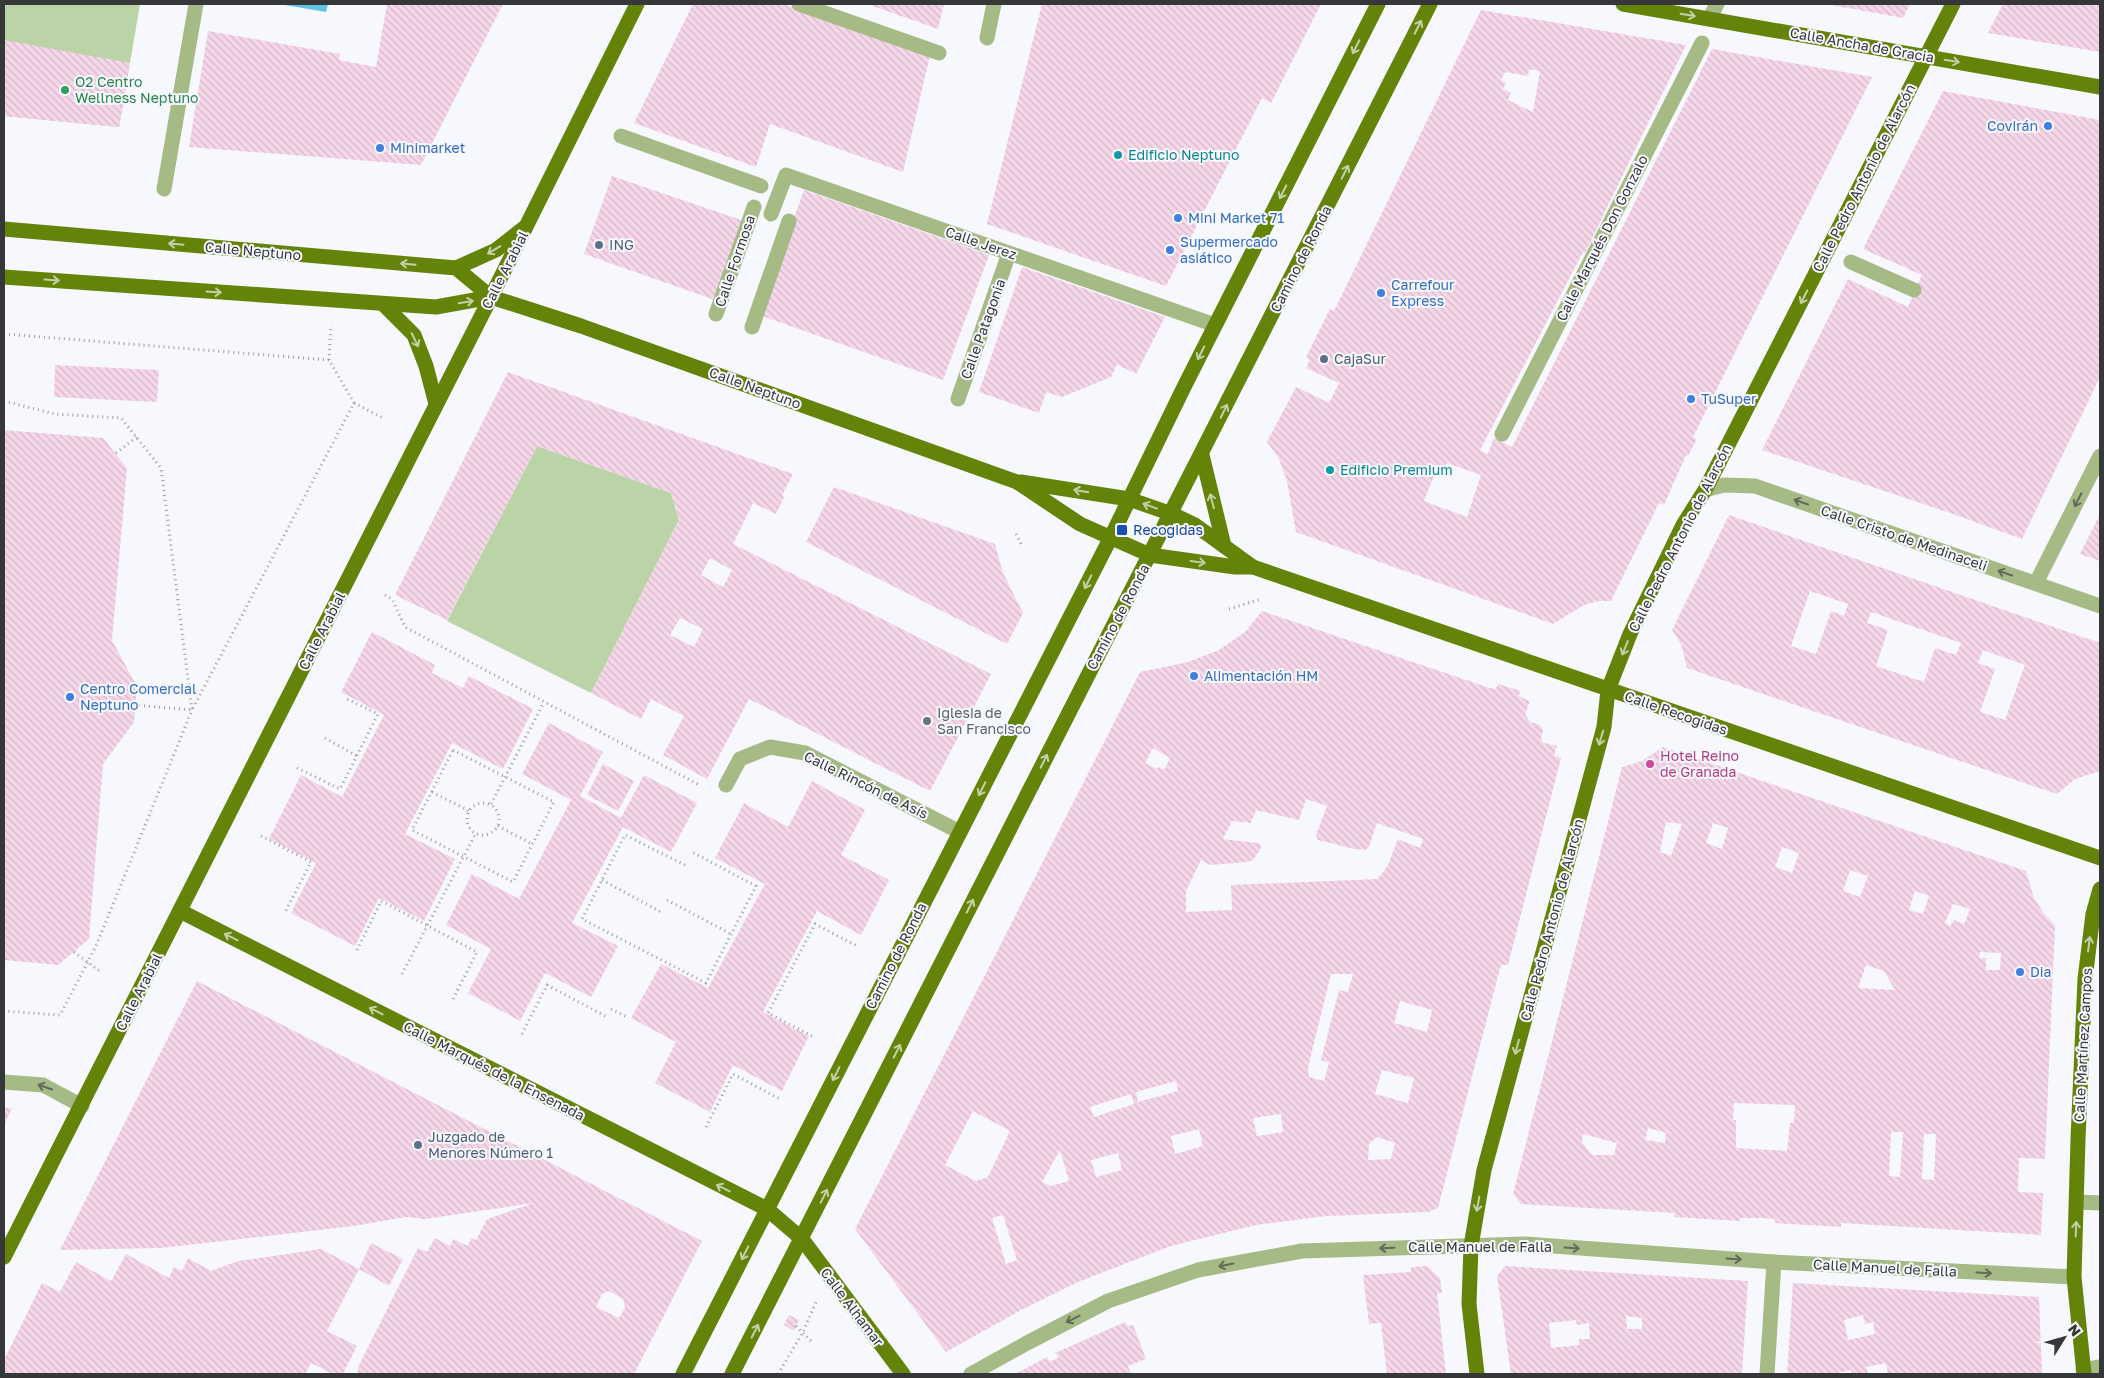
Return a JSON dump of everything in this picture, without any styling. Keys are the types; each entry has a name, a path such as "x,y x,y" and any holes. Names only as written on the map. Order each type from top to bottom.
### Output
{"main road":[{"name":"Calle Arabial","path":"4,1257 527,226 637,4"},
{"name":"Camino de Ronda","path":"683,1374 1110,539 1215,325 1378,4"},
{"name":"Camino de Ronda","path":"732,1374 1073,702 1172,514 1430,4"},
{"name":"Calle Ancha de Gracia","path":"1623,4 2100,87"},
{"name":"Calle Pedro Antonio de Alarcón","path":"1477,1374 1469,1304 1471,1246 1484,1170 1604,727 1608,690 1630,634 1683,525 1705,490 1953,4"},
{"path":"456,268 496,250 527,226"},
{"name":"Calle Neptuno","path":"4,229 456,268 491,297 581,326 1017,482 1129,499"},
{"name":"Calle Neptuno","path":"4,277 436,307 491,297"},
{"path":"383,304 414,334 426,366 436,404"},
{"path":"1202,454 1224,546"},
{"name":"Calle Neptuno","path":"1017,482 1080,524 1110,539"},
{"path":"1129,499 1172,514"},
{"name":"Calle Recogidas","path":"1172,514 1195,525 1253,567 2100,858"},
{"name":"Camino de Ronda","path":"1110,539 1150,555"},
{"name":"Calle Recogidas","path":"1150,555 1235,567 1253,567"},
{"name":"Calle Martínez Campos","path":"2083,1372 2074,1277 2085,979 2093,914 2100,889"},
{"name":"Calle Marqués de la Ensenada","path":"180,911 767,1209 802,1239"},
{"name":"Calle Alhamar","path":"802,1239 903,1374"}],"street":[{"path":"164,189 196,4"},
{"path":"799,4 938,53"},
{"path":"987,38 994,4"},
{"path":"1709,19 1717,4"},
{"name":"Calle Marqués Don Gonzalo","path":"1502,434 1702,43"},
{"path":"621,136 761,186"},
{"name":"Calle Jerez","path":"771,214 786,175 1215,325"},
{"name":"Calle Formosa","path":"716,314 754,207"},
{"path":"752,327 789,221"},
{"name":"Calle Patagonia","path":"958,398 1007,259"},
{"name":"Calle Pedro Antonio de Alarcón","path":"1851,262 1914,290"},
{"path":"2036,583 2100,456"},
{"name":"Calle Cristo de Medinaceli","path":"1705,490 1724,484 1755,486 2100,606"},
{"name":"Calle Rincón de Asís","path":"726,785 740,759 770,747 805,753 960,832"},
{"path":"4,1082 43,1085 82,1106"},
{"path":"2077,1202 2100,1203"},
{"name":"Calle Manuel de Falla","path":"971,1374 1108,1302 1198,1270 1302,1251 1525,1244 1774,1262 2074,1277"},
{"path":"1767,1374 1774,1262"},
{"name":"Calle Martínez Campos","path":"2083,1372 2100,1367"}],"path":[{"path":"331,325 329,360 354,403 383,418"},
{"path":"4,334 329,360"},
{"path":"4,401 55,414 122,418 161,468 192,710"},
{"path":"4,1011 60,1015 96,946 192,710 354,403"},
{"path":"116,453 136,437"},
{"path":"1016,534 1021,544"},
{"path":"386,595 392,599 405,627 702,787"},
{"path":"1229,609 1262,599"},
{"path":"297,768 340,789 378,714 345,698"},
{"path":"491,804 544,702"},
{"path":"135,705 192,710"},
{"path":"325,738 357,756"},
{"path":"453,750 554,802 513,882 412,830 432,792 453,750"},
{"path":"432,792 469,811"},
{"path":"476,804 491,804 498,812 498,826 490,833 476,833 467,821 469,811 476,804"},
{"path":"498,826 532,844"},
{"path":"402,974 476,833"},
{"path":"685,865 625,835 582,918 706,983 756,886 692,852"},
{"path":"261,836 311,862 284,914"},
{"path":"602,880 661,912"},
{"path":"667,900 731,934"},
{"path":"357,950 381,901 477,952 453,999"},
{"path":"812,1036 768,1013 814,924 857,946"},
{"path":"74,952 101,972"},
{"path":"522,1034 547,985 607,1017"},
{"path":"611,1009 627,1017"},
{"path":"706,1127 734,1074 780,1099"},
{"path":"778,1374 802,1332 829,1276"},
{"path":"796,1326 812,1342"}],"green space":[{"name":"O2 Centro Wellness Neptuno","path":"4,4 140,4 119,127 4,116"},
{"path":"537,446 671,493 679,520 591,693 447,621"}],"water":[{"path":"279,4 328,4 326,12"}],"building":[{"path":"387,4 503,4 421,165 189,147 208,31 340,54 339,60 376,67"},
{"path":"693,4 783,4 930,55 903,172 770,124 756,167 634,123"},
{"path":"867,4 944,4 938,29"},
{"name":"Edificio Neptuno","path":"1042,4 1321,4 1271,103 1262,98 1166,286 987,224"},
{"path":"1826,4 1910,4 1903,18"},
{"path":"2003,4 2100,4 2100,52 1988,33"},
{"path":"1481,10 1686,45 1585,253 1583,252 1480,450 1488,454 1494,438 1512,447 1712,49 1872,77 1693,437 1697,439 1688,456 1686,455 1664,505 1659,503 1611,601 1599,601 1584,605 1553,624 1296,532 1287,481 1279,459 1267,442 1296,387 1329,403 1339,383 1306,368 1310,360 1306,357 1330,309 1334,311","holes":["1529,69 1540,71 1533,112 1508,100 1511,93 1503,89 1506,83 1501,80 1505,72 1528,76","1447,463 1481,475 1467,517 1424,501 1437,469 1444,471"]},
{"path":"4,40 130,63 119,127 4,116"},
{"path":"1943,91 2100,120 2100,377 2022,539 1762,450 1848,279 1908,307 1922,275 1863,249"},
{"path":"612,176 744,221 715,300 584,254"},
{"path":"804,190 989,255 943,380 759,315"},
{"path":"1022,267 1165,317 1136,374 1117,364 1111,377 1062,397 1046,392 1039,413 979,392"},
{"path":"55,365 159,370 157,402 54,397"},
{"path":"508,372 793,474 782,495 784,497 776,514 753,503 733,544 991,674 930,791 749,699 707,779 663,755 684,716 651,699 641,719 591,693 679,520 671,493 537,446 447,620 395,595","holes":["710,558 732,570 723,587 701,575","680,618 703,629 694,647 670,635"]},
{"name":"Centro Comercial Neptuno","path":"4,430 103,438 127,468 112,640 137,687 134,722 103,764 89,939 58,965 4,960"},
{"path":"834,487 995,544 1003,573 1023,613 1007,644 806,542"},
{"path":"2100,514 2100,561 2080,554"},
{"path":"1729,515 2100,643 2100,771 2075,779 2057,794 1687,668 1681,644 1672,630","holes":["1810,591 1848,604 1844,616 1831,611 1816,654 1791,646","1871,612 1961,643 1956,655 1935,648 1924,682 1876,666 1888,630 1867,623","1983,650 2025,665 2005,720 1980,712 1995,669 1978,663"]},
{"path":"1262,611 1490,688 1496,689 1498,684 1521,691 1518,696 1530,701 1525,714 1530,722 1540,725 1543,730 1541,740 1544,743 1557,746 1554,756 1561,758 1508,965 1501,965 1438,1208 1428,1212 1326,1216 1256,1225 1171,1246 1078,1282 1021,1310 946,1352 855,1229 1140,672 1188,662 1219,650 1245,632","holes":["1153,748 1170,758 1164,770 1158,767 1157,769 1145,763","1306,799 1327,806 1316,835 1318,840 1354,849 1365,850 1369,847 1377,823 1423,839 1420,848 1398,839 1388,865 1378,879 1231,885 1232,910 1186,912 1186,891 1201,860 1210,865 1253,860 1261,848 1260,844 1223,839 1232,821 1251,823 1256,810 1299,820","1331,974 1353,974 1348,992 1339,990 1321,1060 1329,1063 1324,1081 1309,1077 1308,1067","1400,1001 1432,1010 1427,1032 1394,1023","1382,1070 1414,1078 1408,1103 1375,1094","1176,1081 1178,1091 1138,1102 1136,1092","1131,1094 1134,1104 1094,1117 1090,1107","973,1111 1010,1131 988,1177 976,1181 945,1165","1281,1114 1283,1132 1257,1136 1253,1118","1199,1129 1203,1146 1175,1154 1171,1136","1377,1137 1395,1143 1391,1159 1368,1160 1369,1144","1060,1150 1069,1181 1051,1186 1042,1182","1118,1153 1122,1170 1096,1177 1091,1160","1003,1215 1017,1260 1006,1264 992,1218"]},
{"path":"372,632 435,665 432,673 463,688 469,676 533,709 503,769 452,743 405,834 455,859 424,921 379,898 355,946 291,913 316,863 269,839 301,775 342,797 384,715 341,692"},
{"path":"549,723 603,752 580,796 621,818 644,775 697,803 671,852 623,827 572,923 618,946 591,997 545,973 520,1021 468,993 491,949 446,925 472,874 519,899 571,800 522,774"},
{"path":"1663,747 2026,871 2034,898 2045,915 2055,925 2045,1159 2019,1158 2018,1192 2043,1193 2041,1235 1841,1223 1841,1227 1775,1223 1775,1219 1760,1218 1740,1218 1740,1221 1674,1217 1675,1213 1521,1204 1513,1194 1622,767 1642,761","holes":["1666,822 1682,824 1671,856 1660,852","1713,823 1728,828 1722,849 1706,843","1782,847 1799,853 1792,873 1775,867","1850,870 1868,876 1860,897 1843,891","1915,891 1929,896 1923,914 1909,910","1953,904 1970,909 1964,924 1954,920 1950,926 1945,923","1980,952 2001,953 2000,970 1986,970 1986,958 1979,958","1866,965 1884,971 1895,990 1858,988","1734,1103 1795,1105 1794,1123 1790,1123 1787,1151 1736,1148 1736,1120 1733,1120","1648,1128 1666,1133 1665,1143 1645,1140","1891,1132 1903,1132 1900,1177 1889,1176","1583,1134 1617,1143 1614,1155 1592,1155 1582,1142","1924,1134 1936,1134 1934,1180 1922,1179"]},
{"path":"603,764 634,781 618,811 587,795"},
{"path":"812,781 865,810 841,855 889,880 861,935 817,911 763,1012 809,1036 782,1091 733,1065 710,1112 655,1083 676,1042 631,1018 661,964 708,988 765,884 715,858 744,803 788,827"},
{"path":"197,981 702,1241 634,1374 358,1374 358,1367 418,1248 427,1252 435,1238 450,1246 453,1239 468,1246 471,1238 476,1240 487,1219 534,1203 425,1219 406,1217 354,1226 161,1248 60,1250","holes":["609,1291 623,1299 625,1308 619,1318 596,1307 602,1294"]},
{"path":"4,1108 12,1108 4,1125"},
{"path":"371,1243 403,1259 389,1286 359,1269"},
{"path":"321,1249 359,1269 327,1331 357,1346 343,1374 333,1374 311,1363 305,1374 4,1374 4,1360 42,1283 60,1292 76,1262 111,1281 126,1254 169,1278 174,1267 182,1271 188,1258 211,1271 238,1261"},
{"path":"1427,1266 1440,1278 1442,1293 1437,1293 1446,1374 1387,1374 1381,1323 1369,1324 1363,1275 1411,1272 1411,1267"},
{"path":"1505,1266 1748,1281 1742,1374 1511,1374 1497,1276","holes":["1626,1316 1642,1318 1642,1329 1627,1329","1576,1320 1577,1325 1589,1323 1590,1339 1579,1339 1579,1345 1551,1348 1549,1323"]},
{"path":"1793,1283 2039,1297 2042,1374 1888,1374 1886,1363 1866,1367 1868,1374 1852,1374 1851,1370 1832,1374 1787,1374","holes":["1863,1315 1865,1324 1873,1322 1875,1334 1848,1340 1844,1320"]},
{"path":"789,1315 799,1320 794,1331 784,1325"},
{"path":"1125,1322 1128,1326 1133,1325 1146,1359 1128,1366 1131,1374 1015,1374 1047,1357 1050,1362 1059,1357 1055,1353"}],"place":[{"name":"O2 Centro Wellness Neptuno","path":"65,90"},
{"name":"Covirán","path":"2048,126"},
{"name":"Minimarket","path":"380,148"},
{"name":"Edificio Neptuno","path":"1118,155"},
{"name":"Mini Market 71","path":"1178,218"},
{"name":"ING","path":"599,245"},
{"name":"Supermercado asiático","path":"1170,250"},
{"name":"Carrefour Express","path":"1381,293"},
{"name":"CajaSur","path":"1324,359"},
{"name":"TuSuper","path":"1691,399"},
{"name":"Edificio Premium","path":"1330,470"},
{"name":"Recogidas","path":"1122,530"},
{"name":"Alimentación HM","path":"1194,676"},
{"name":"Centro Comercial Neptuno","path":"70,697"},
{"name":"Iglesia de San Francisco","path":"927,721"},
{"name":"Hotel Reino de Granada","path":"1650,764"},
{"name":"Dia","path":"2020,972"},
{"name":"Juzgado de Menores Número 1","path":"418,1145"}]}
